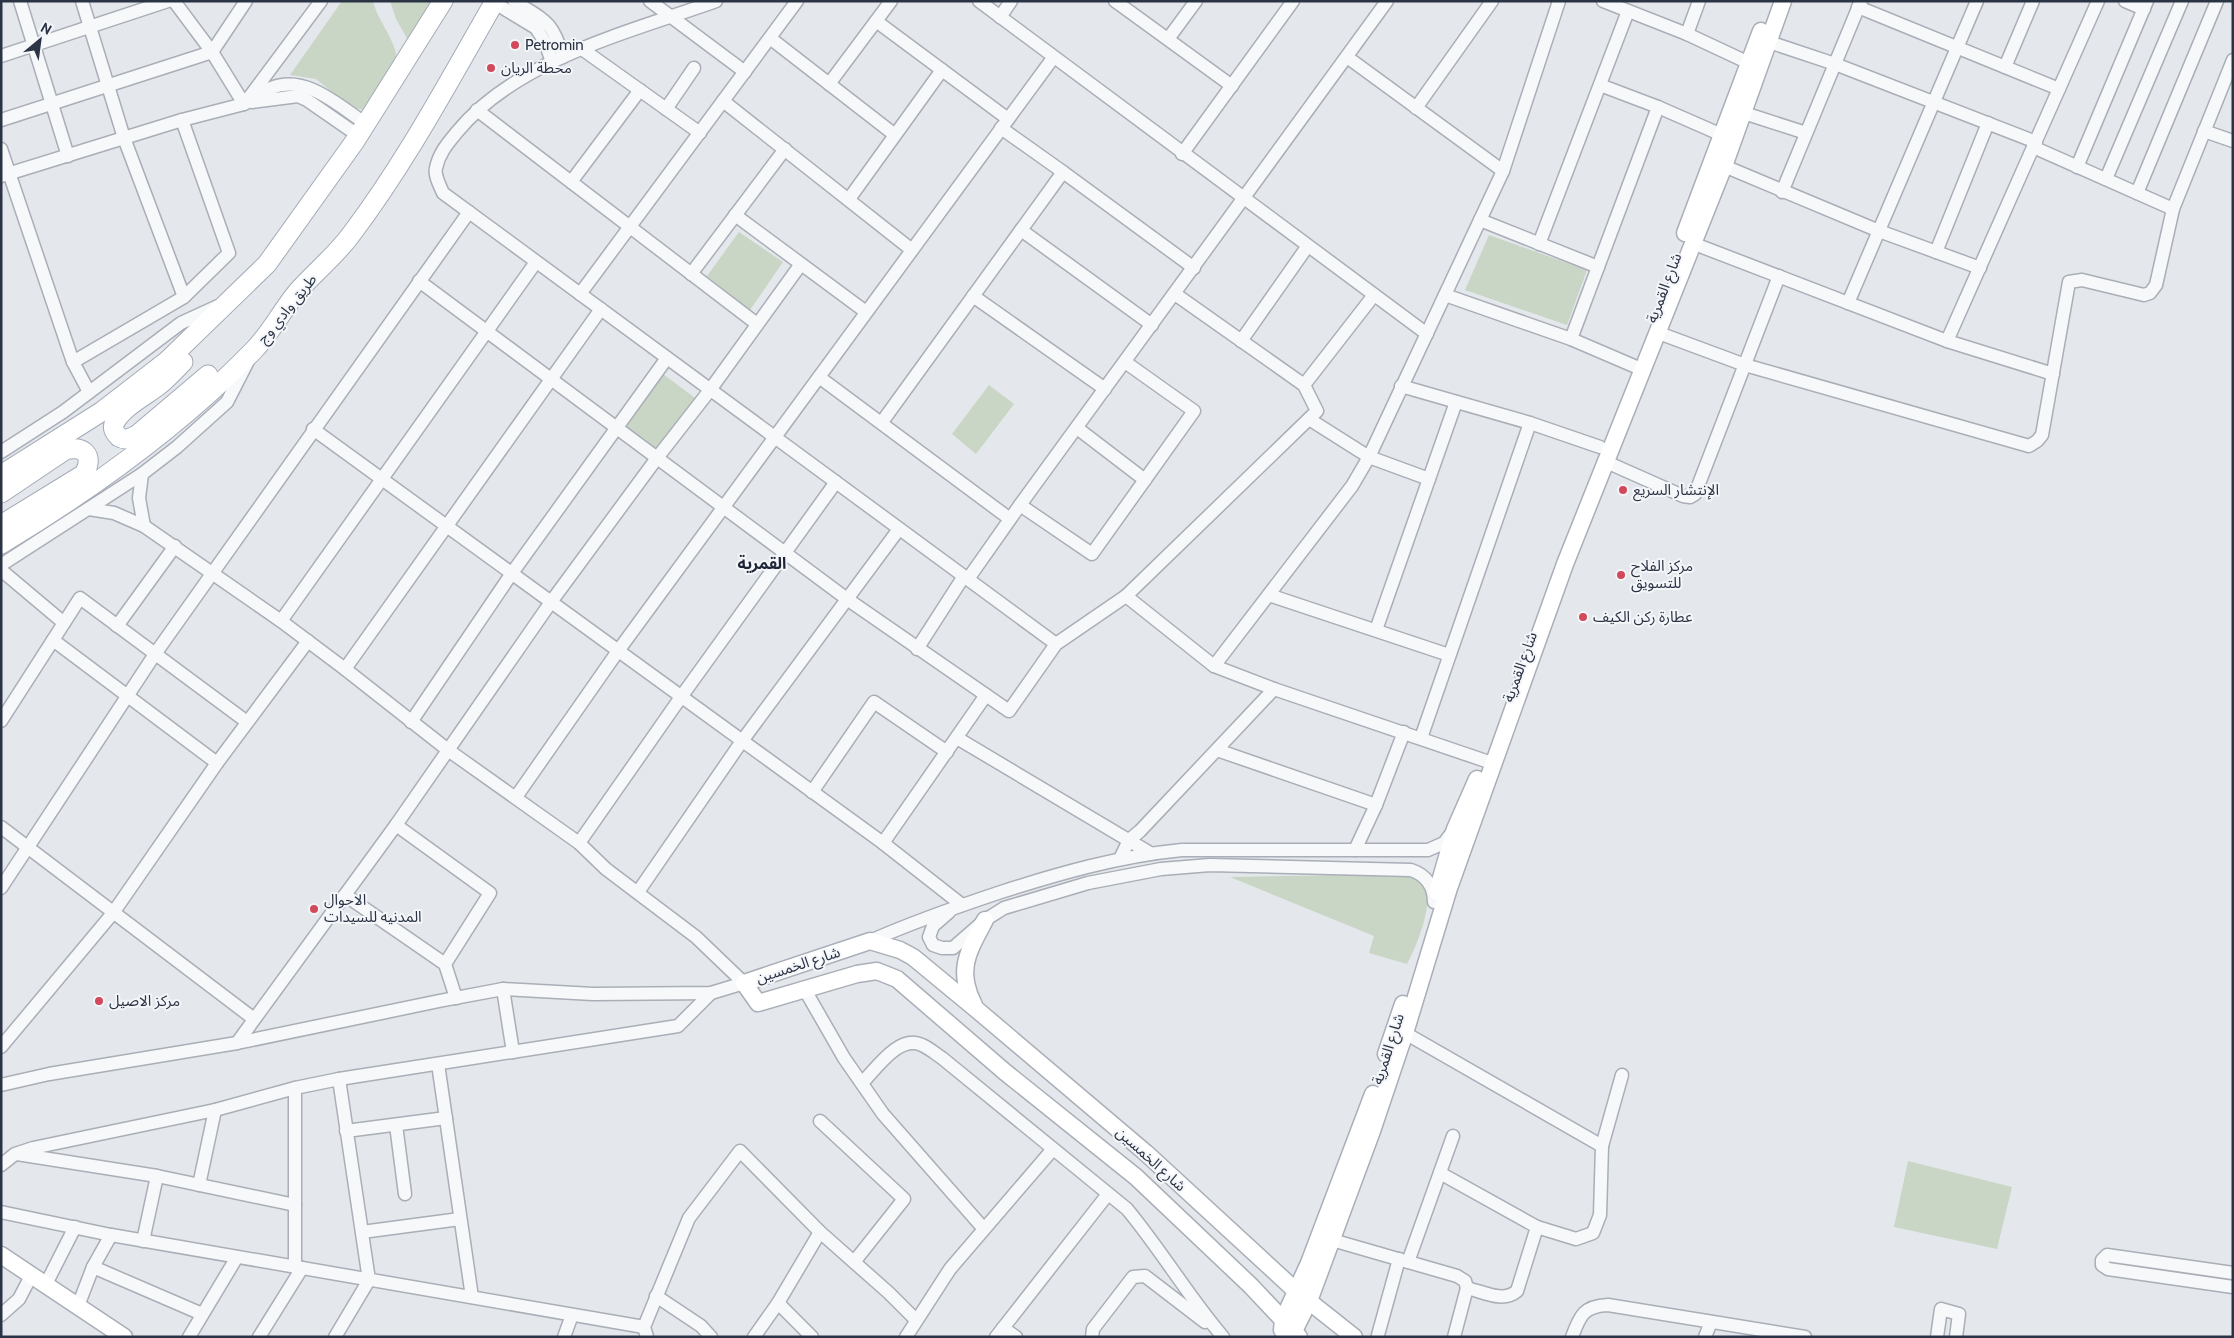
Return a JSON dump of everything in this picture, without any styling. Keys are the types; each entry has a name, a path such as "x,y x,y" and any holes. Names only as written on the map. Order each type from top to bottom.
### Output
{"main road":[{"path":"298,292 196,386 137,435 128,439 121,438 115,432 113,428 115,421 122,413 158,385 202,344 266,264 362,130 443,1"},
{"name":"طريق وادي وج","path":"1,544 62,507 142,449 253,351 278,322 298,292 349,237 408,152 495,2"},
{"path":"1,475 101,412 167,361 266,264"},
{"path":"1,493 64,450 79,449 89,459 89,466 84,474 1,525"}],"street":[{"path":"20,1 68,156"},
{"path":"82,1 124,138 184,297"},
{"path":"1,56 168,1"},
{"path":"174,1 212,52 244,104"},
{"path":"1,120 212,52 246,1"},
{"path":"514,1 548,22 557,38 558,59"},
{"path":"650,1 745,72"},
{"path":"716,1 699,5 582,49 510,84 477,110 442,150 435,170 443,193 1056,644"},
{"path":"580,294 797,1"},
{"path":"829,84 890,1"},
{"path":"979,1 1307,247 1427,334"},
{"path":"1000,17 1011,1"},
{"path":"1115,1 1232,86"},
{"path":"1168,40 1196,1"},
{"path":"1182,154 1293,1"},
{"path":"917,649 966,578 1387,1"},
{"path":"1416,108 1492,1"},
{"path":"1214,666 1352,486 1369,457 1503,172 1559,1"},
{"path":"1603,1 1687,34 1749,63"},
{"path":"1687,34 1699,1"},
{"name":"شارع القمرية","path":"1289,1332 1296,1291 1331,1207 1379,1076 1455,829 1486,760 1773,1"},
{"path":"1289,1332 1309,1301 1332,1240 1405,1033 1458,863 1602,454 1656,332 1724,166 1783,1"},
{"path":"1848,303 1977,1"},
{"path":"2005,67 2033,1"},
{"path":"1948,341 2098,1"},
{"path":"2077,166 2145,5 2125,1"},
{"path":"2106,179 2182,1"},
{"path":"2137,193 2217,1"},
{"path":"495,2 536,28 558,59"},
{"path":"244,104 317,3"},
{"path":"1782,192 1860,4 1958,48 2060,89"},
{"path":"1539,244 1628,11"},
{"path":"876,21 942,70 1064,172 1194,268"},
{"path":"770,38 895,135"},
{"path":"1769,42 1835,64 1988,123 2173,209"},
{"path":"582,49 700,133"},
{"path":"1347,57 1503,172"},
{"path":"516,797 618,651 1053,58"},
{"path":"1656,332 1745,365 2029,446 2042,435 2070,282 2082,280 2144,295 2150,293 2156,285 2173,209 2233,60"},
{"path":"666,109 694,68"},
{"path":"849,199 942,70"},
{"path":"5,175 182,120 244,104 271,88 295,84 309,87 362,130"},
{"path":"1600,85 1658,107 1722,135"},
{"path":"571,182 640,90"},
{"path":"723,101 912,250"},
{"path":"1571,339 1658,107"},
{"path":"477,110 757,324"},
{"path":"1744,113 1806,133"},
{"path":"73,362 184,297 229,253 182,120"},
{"path":"1936,252 1988,123"},
{"path":"2204,130 2233,141"},
{"path":"1,149 5,175 73,362 89,392"},
{"path":"691,274 785,150"},
{"path":"1724,166 1782,192 1879,231 1980,268"},
{"path":"882,422 1064,172"},
{"path":"1,888 155,654 468,212"},
{"path":"735,215 866,312"},
{"path":"1480,220 1598,267"},
{"path":"1022,230 1152,325"},
{"path":"1692,243 1948,341 2053,374"},
{"path":"1241,341 1307,247"},
{"path":"281,621 536,262"},
{"path":"237,1043 396,825 551,602 657,458 710,390 801,264"},
{"path":"1401,386 1530,423 1602,454 1683,496 1690,497 1695,494 1779,276"},
{"path":"419,281 847,599 1009,711 1056,644 1126,596 1317,411 1304,385 1174,294"},
{"path":"1304,385 1374,295"},
{"path":"1446,295 1571,339 1634,366"},
{"path":"973,296 1105,390"},
{"path":"1,452 63,412 181,323 225,303"},
{"path":"345,669 601,310"},
{"path":"1,565 142,474 177,447 227,402 253,351"},
{"path":"410,722 512,574 667,358"},
{"path":"1020,505 1092,554 1194,411 1125,362"},
{"path":"819,377 1010,519"},
{"path":"1376,630 1456,402"},
{"path":"1309,419 1369,457 1429,479"},
{"path":"1421,738 1530,423"},
{"path":"1077,428 1145,480"},
{"path":"313,429 883,843 962,905"},
{"path":"142,474 139,498 144,526"},
{"path":"579,844 681,696 836,482"},
{"path":"89,509 114,514 144,526 213,572 281,621 345,669 410,722 579,844 606,869 696,937 744,984"},
{"path":"638,892 742,741 899,529"},
{"path":"117,626 174,546"},
{"path":"1,570 64,623"},
{"path":"1269,595 1449,654"},
{"path":"1126,596 1214,666 1274,689 1486,760"},
{"path":"1,720 80,598 247,722"},
{"path":"53,640 217,763"},
{"path":"1,1047 114,914 217,763 308,641"},
{"path":"1120,859 1129,840 1140,831 1274,689"},
{"path":"883,843 986,695"},
{"path":"812,792 874,702 947,752"},
{"path":"1355,850 1376,805 1404,732"},
{"path":"956,738 1150,853"},
{"path":"1216,750 1376,805"},
{"path":"396,825 490,893 446,964"},
{"path":"1,827 254,1019"},
{"path":"870,942 917,920 1042,879 1150,853 1182,850 1428,850 1444,844 1455,829"},
{"path":"962,905 944,915 933,926 929,937 933,945 942,948 953,948 985,920 1004,908 1088,883 1161,869 1210,865 1411,870 1419,873 1427,880 1434,891 1434,902"},
{"path":"345,895 446,964 456,998"},
{"path":"976,1009 965,989 964,971 967,956 985,920"},
{"name":"شارع الخمسين","path":"1289,1332 1251,1286 1136,1177 1005,1072 897,979 877,971 857,974 758,1003 744,984 870,942 886,945 913,957 1146,1153 1296,1291 1354,1337"},
{"path":"1,1085 49,1074 237,1043 503,990 593,994 711,993 744,984"},
{"path":"503,990 513,1052"},
{"path":"805,990 844,1058 883,1114 984,1229"},
{"path":"1,1165 15,1154 33,1148 215,1110 295,1088 339,1079 678,1026 711,993"},
{"path":"1405,1033 1602,1146"},
{"path":"862,1083 898,1046 909,1043 920,1044 942,1058 1127,1209 1149,1235 1206,1317 1222,1335"},
{"path":"438,1064 472,1298"},
{"path":"1440,1173 1537,1227 1576,1239 1593,1233 1600,1215 1602,1146 1622,1075"},
{"path":"334,1337 369,1280 339,1079"},
{"path":"259,1337 298,1268 294,1205 295,1088"},
{"path":"199,1185 215,1110"},
{"path":"346,1131 446,1118"},
{"path":"820,1121 904,1198 854,1262"},
{"path":"396,1125 405,1194"},
{"path":"1376,1336 1453,1136"},
{"path":"906,1337 950,1269 1053,1149"},
{"path":"1,1212 143,1241 572,1315 646,1332 656,1296 689,1218 740,1151 820,1232 916,1320"},
{"path":"15,1154 156,1176 294,1205"},
{"path":"143,1241 156,1176"},
{"path":"1016,1337 1000,1332 1108,1194"},
{"path":"362,1232 460,1219"},
{"path":"46,1284 75,1227"},
{"path":"1332,1240 1457,1276 1464,1281 1468,1288 1502,1298 1511,1296 1517,1291 1537,1227"},
{"path":"754,1337 778,1303 820,1232"},
{"path":"78,1306 93,1267 111,1235"},
{"path":"1,1255 124,1337"},
{"path":"2233,1274 2108,1255 2102,1260 2102,1265 2108,1269 2233,1287"},
{"path":"189,1337 237,1257"},
{"path":"93,1267 202,1314"},
{"path":"1092,1337 1094,1329 1133,1277 1138,1275 1145,1276 1222,1335"},
{"path":"1,1315 19,1299 31,1276"},
{"path":"1454,1337 1468,1288"},
{"path":"656,1296 701,1326 711,1337"},
{"path":"778,1303 812,1337"},
{"path":"1572,1337 1582,1314 1593,1306 1608,1305 1805,1337"},
{"path":"1937,1337 1941,1308 1960,1314 1956,1337"},
{"path":"564,1337 572,1315"},
{"path":"1705,1337 1712,1322"}],"green space":[{"path":"342,1 373,1 396,54 397,62 365,110 352,108 316,79 290,75"},
{"path":"390,1 432,1 408,40 396,19"},
{"path":"739,232 783,262 750,310 707,276"},
{"path":"1489,235 1587,270 1567,325 1465,290"},
{"path":"663,374 695,398 657,449 626,426"},
{"path":"989,385 1014,404 976,454 952,434"},
{"path":"1409,874 1424,887 1427,893 1427,901 1422,930 1407,964 1369,953 1374,936 1230,877"},
{"path":"1908,1161 2012,1187 1997,1249 1894,1227"}],"place":[{"name":"Petromin","path":"515,45"},
{"name":"محطة الريان","path":"491,68"},
{"name":"الإنتشار السريع","path":"1623,490"},
{"name":"مركز الفلاح للتسويق","path":"1621,575"},
{"name":"عطارة ركن الكيف","path":"1583,617"},
{"name":"الاحوال المدنيه للسيدات","path":"314,909"},
{"name":"مركز الاصيل","path":"99,1001"}],"district":[{"name":"القمرية","path":"762,563"}]}
